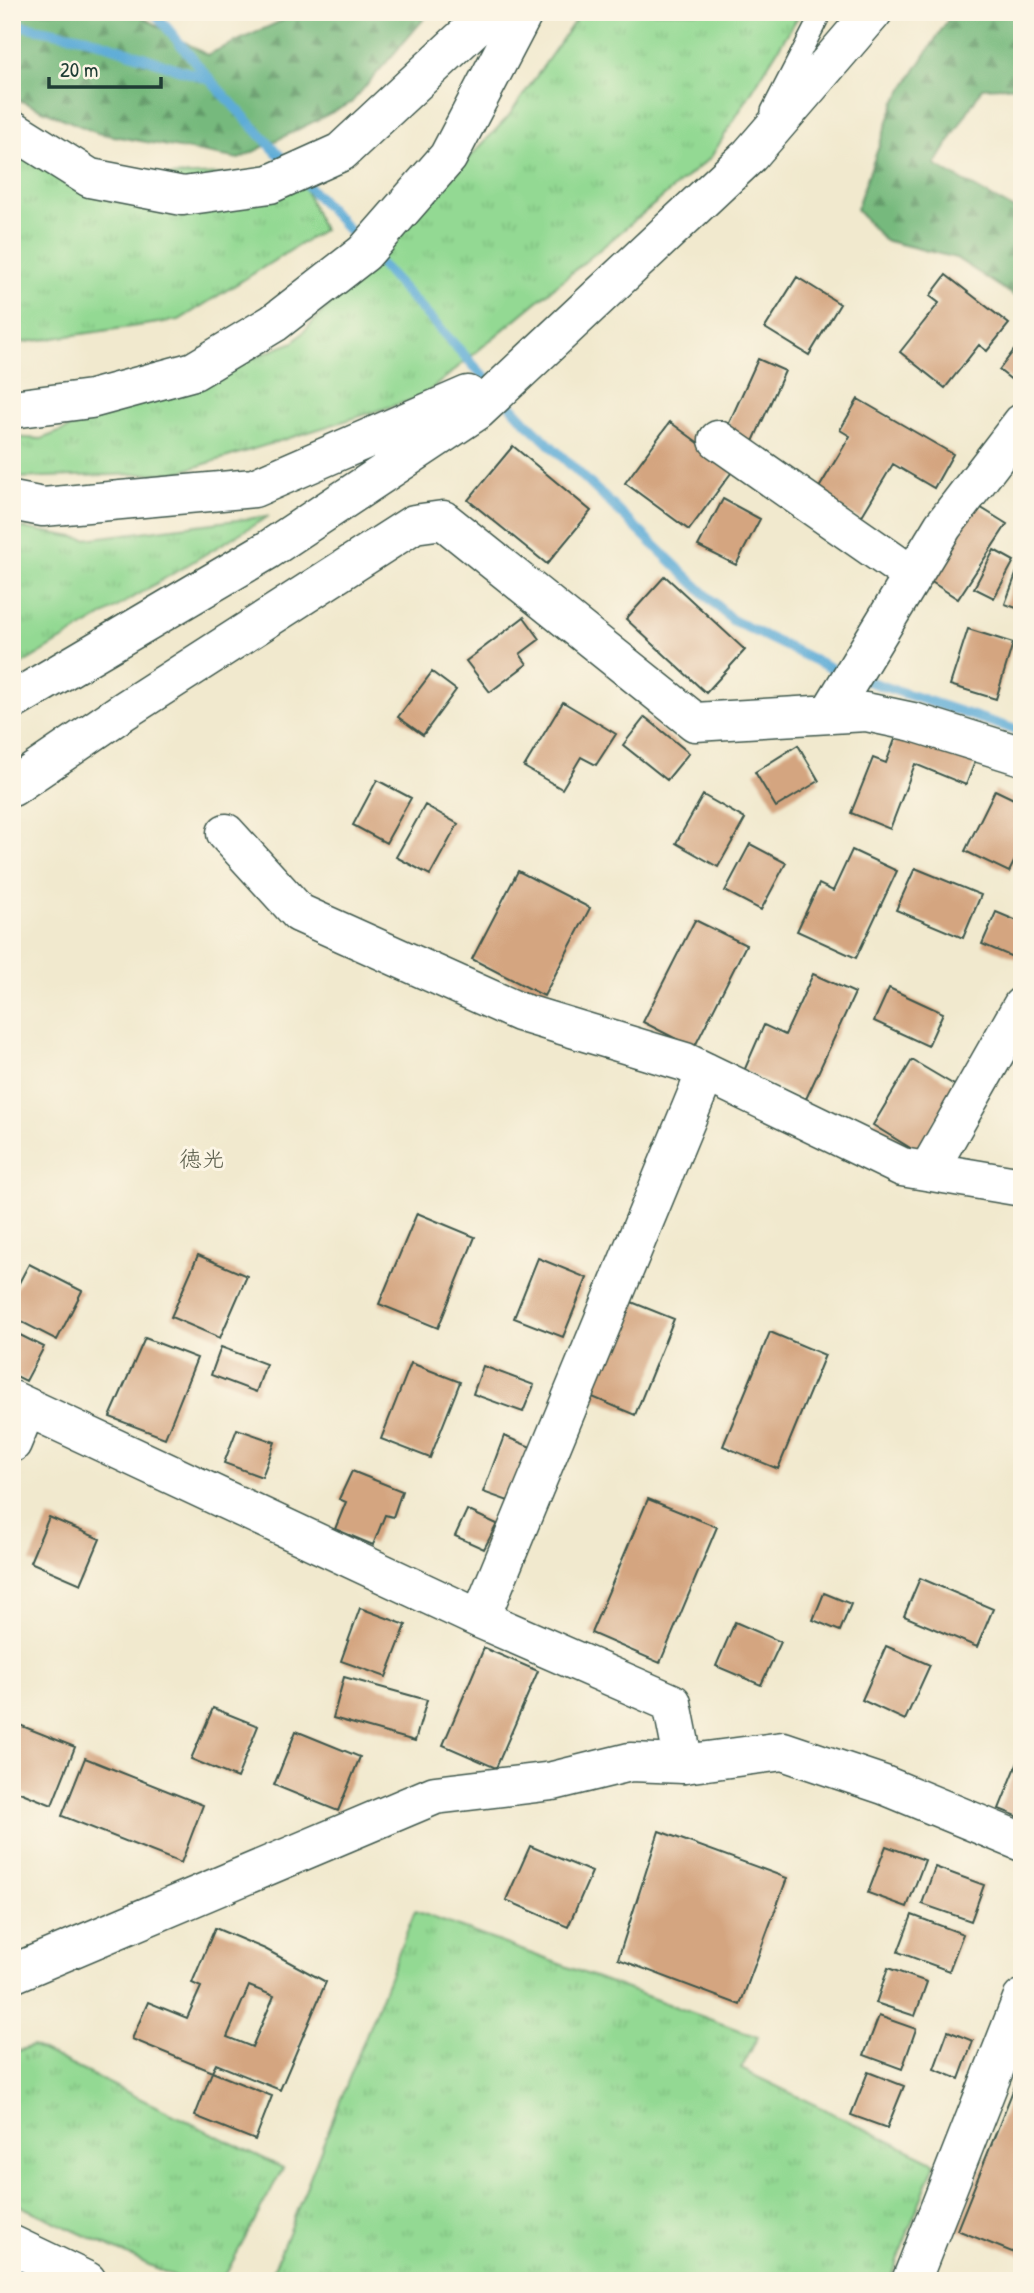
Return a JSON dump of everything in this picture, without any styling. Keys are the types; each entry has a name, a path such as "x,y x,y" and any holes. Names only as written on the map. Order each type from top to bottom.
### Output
{"main road":[{"path":"12,129 90,178 183,196 270,184 341,152 491,12"},
{"path":"12,409 91,400 194,371 294,308 364,253 448,157 524,12"},
{"path":"12,701 268,550 477,411 750,155 873,12"},
{"path":"12,501 43,507 254,488 466,396 613,281"},
{"path":"829,714 943,526 1022,423"},
{"path":"718,440 913,576"},
{"path":"12,787 122,712 414,524 443,520 695,722 866,712 913,722 1022,756"},
{"path":"226,833 299,913 519,1012 685,1062 902,1167 1022,1187"},
{"path":"928,1171 1022,1006"},
{"path":"480,1619 706,1072"},
{"path":"12,1443 19,1404 480,1619 672,1703 684,1764"},
{"path":"12,1974 435,1795 553,1781 631,1762 684,1764 783,1751 884,1785 1022,1842"},
{"path":"911,2281 1022,1999"},
{"path":"12,2245 87,2281"}],"lane":[{"path":"750,155 822,12"}],"green space":[{"path":"12,12 143,12 141,16 207,55 292,16 293,12 430,12 351,103 239,159 97,133 12,97"},
{"path":"581,12 801,12 711,157 422,397 176,473 12,478 12,437 41,439 294,342 508,117"},
{"path":"953,12 1022,12 1022,86 982,88 935,165 1015,210 1022,208 1022,301 956,258 884,240 856,209 895,102"},
{"path":"12,125 90,178 298,172 323,230 179,320 12,344"},
{"path":"269,516 12,670 12,526 85,539"},
{"path":"415,1911 758,2037 741,2069 935,2163 889,2281 269,2281"},
{"path":"32,2046 283,2168 222,2281 184,2281 12,2202 12,2053"}],"building":[{"path":"946,275 1009,324 987,351 979,345 945,388 900,352 939,303 930,296"},
{"path":"797,277 840,304 809,355 765,328"},
{"path":"1018,345 1022,348 1022,388 999,370"},
{"path":"758,359 785,371 751,446 724,434"},
{"path":"858,399 953,454 934,488 893,464 860,519 816,493 850,436 840,430"},
{"path":"670,422 734,469 689,530 625,483"},
{"path":"513,446 591,511 547,564 468,500"},
{"path":"723,499 760,519 736,565 698,546"},
{"path":"970,501 1007,524 958,599 930,581"},
{"path":"994,550 1014,561 994,598 974,588"},
{"path":"1022,561 1022,610 1005,604"},
{"path":"665,576 745,650 706,693 626,619"},
{"path":"524,617 540,639 520,654 527,664 490,692 466,661"},
{"path":"968,629 1013,643 996,699 950,685"},
{"path":"432,672 456,690 423,735 398,717"},
{"path":"563,702 616,734 596,765 581,757 562,789 524,767"},
{"path":"645,717 689,753 667,780 623,745"},
{"path":"899,729 976,759 966,785 915,764 890,829 851,813 873,758 886,763"},
{"path":"798,745 819,781 776,807 755,772"},
{"path":"377,780 411,798 386,843 353,825"},
{"path":"995,790 1022,803 1022,846 1009,872 965,851"},
{"path":"703,795 745,819 718,867 676,843"},
{"path":"425,805 458,824 430,875 396,857"},
{"path":"750,844 786,863 761,910 725,891"},
{"path":"852,850 897,871 856,958 797,931 819,884 833,891"},
{"path":"915,868 981,895 963,938 896,910"},
{"path":"518,871 590,908 544,996 472,959"},
{"path":"996,912 1022,923 1022,961 982,944"},
{"path":"695,920 746,945 694,1048 643,1022"},
{"path":"813,974 855,993 806,1099 744,1071 764,1025 785,1035"},
{"path":"889,988 943,1013 928,1046 874,1021"},
{"path":"912,1060 956,1086 917,1152 873,1125"},
{"path":"417,1213 475,1237 438,1328 379,1304"},
{"path":"198,1255 247,1276 220,1338 171,1317"},
{"path":"538,1258 587,1278 563,1337 514,1318"},
{"path":"29,1264 82,1291 57,1340 12,1317 12,1296"},
{"path":"629,1301 674,1319 635,1415 590,1396"},
{"path":"12,1331 44,1347 26,1381 12,1374"},
{"path":"770,1332 825,1355 778,1469 723,1446"},
{"path":"145,1338 197,1358 165,1438 110,1417"},
{"path":"221,1347 266,1364 256,1392 211,1375"},
{"path":"411,1363 460,1382 430,1458 381,1439"},
{"path":"483,1366 534,1385 523,1412 473,1394"},
{"path":"237,1429 275,1442 262,1477 224,1463"},
{"path":"504,1436 531,1447 511,1502 483,1492"},
{"path":"352,1471 402,1491 393,1517 385,1515 373,1545 335,1529 346,1502 339,1499"},
{"path":"648,1499 717,1527 660,1663 591,1633"},
{"path":"467,1510 497,1524 484,1549 455,1536"},
{"path":"49,1517 100,1539 81,1584 30,1562"},
{"path":"920,1578 993,1609 977,1647 904,1616"},
{"path":"824,1593 851,1604 840,1631 813,1620"},
{"path":"360,1608 406,1625 386,1677 341,1661"},
{"path":"735,1622 781,1642 761,1685 716,1666"},
{"path":"886,1646 930,1665 905,1720 862,1700"},
{"path":"484,1648 538,1671 496,1768 443,1745"},
{"path":"344,1677 427,1700 415,1741 333,1718"},
{"path":"213,1708 258,1726 237,1778 191,1759"},
{"path":"12,1722 75,1747 52,1805 12,1789"},
{"path":"296,1731 360,1757 338,1811 274,1785"},
{"path":"1022,1752 1022,1818 999,1809"},
{"path":"85,1758 203,1805 181,1863 62,1816"},
{"path":"659,1831 787,1878 740,2005 618,1959"},
{"path":"530,1846 592,1872 568,1927 506,1900"},
{"path":"886,1846 925,1860 907,1907 868,1893"},
{"path":"935,1867 984,1885 971,1921 922,1904"},
{"path":"912,1915 963,1934 949,1971 898,1952"},
{"path":"215,1928 265,1949 326,1982 280,2090 216,2064 212,2072 132,2039 148,2002 187,2018 201,1987 192,1983","holes":["249,1986 274,1996 252,2047 227,2037"]},
{"path":"888,1968 927,1982 915,2016 876,2003"},
{"path":"879,2016 916,2029 902,2069 864,2055"},
{"path":"948,2031 973,2041 959,2079 934,2069"},
{"path":"1022,2068 1022,2256 957,2230"},
{"path":"212,2072 272,2096 255,2140 195,2116"},
{"path":"868,2072 904,2086 887,2128 851,2115"}],"waterway":[{"path":"154,12 210,80 525,421 732,620 837,671 1022,732"},
{"path":"12,24 87,38 210,80"}],"district":[{"name":"徳光","path":"202,1159"}]}
